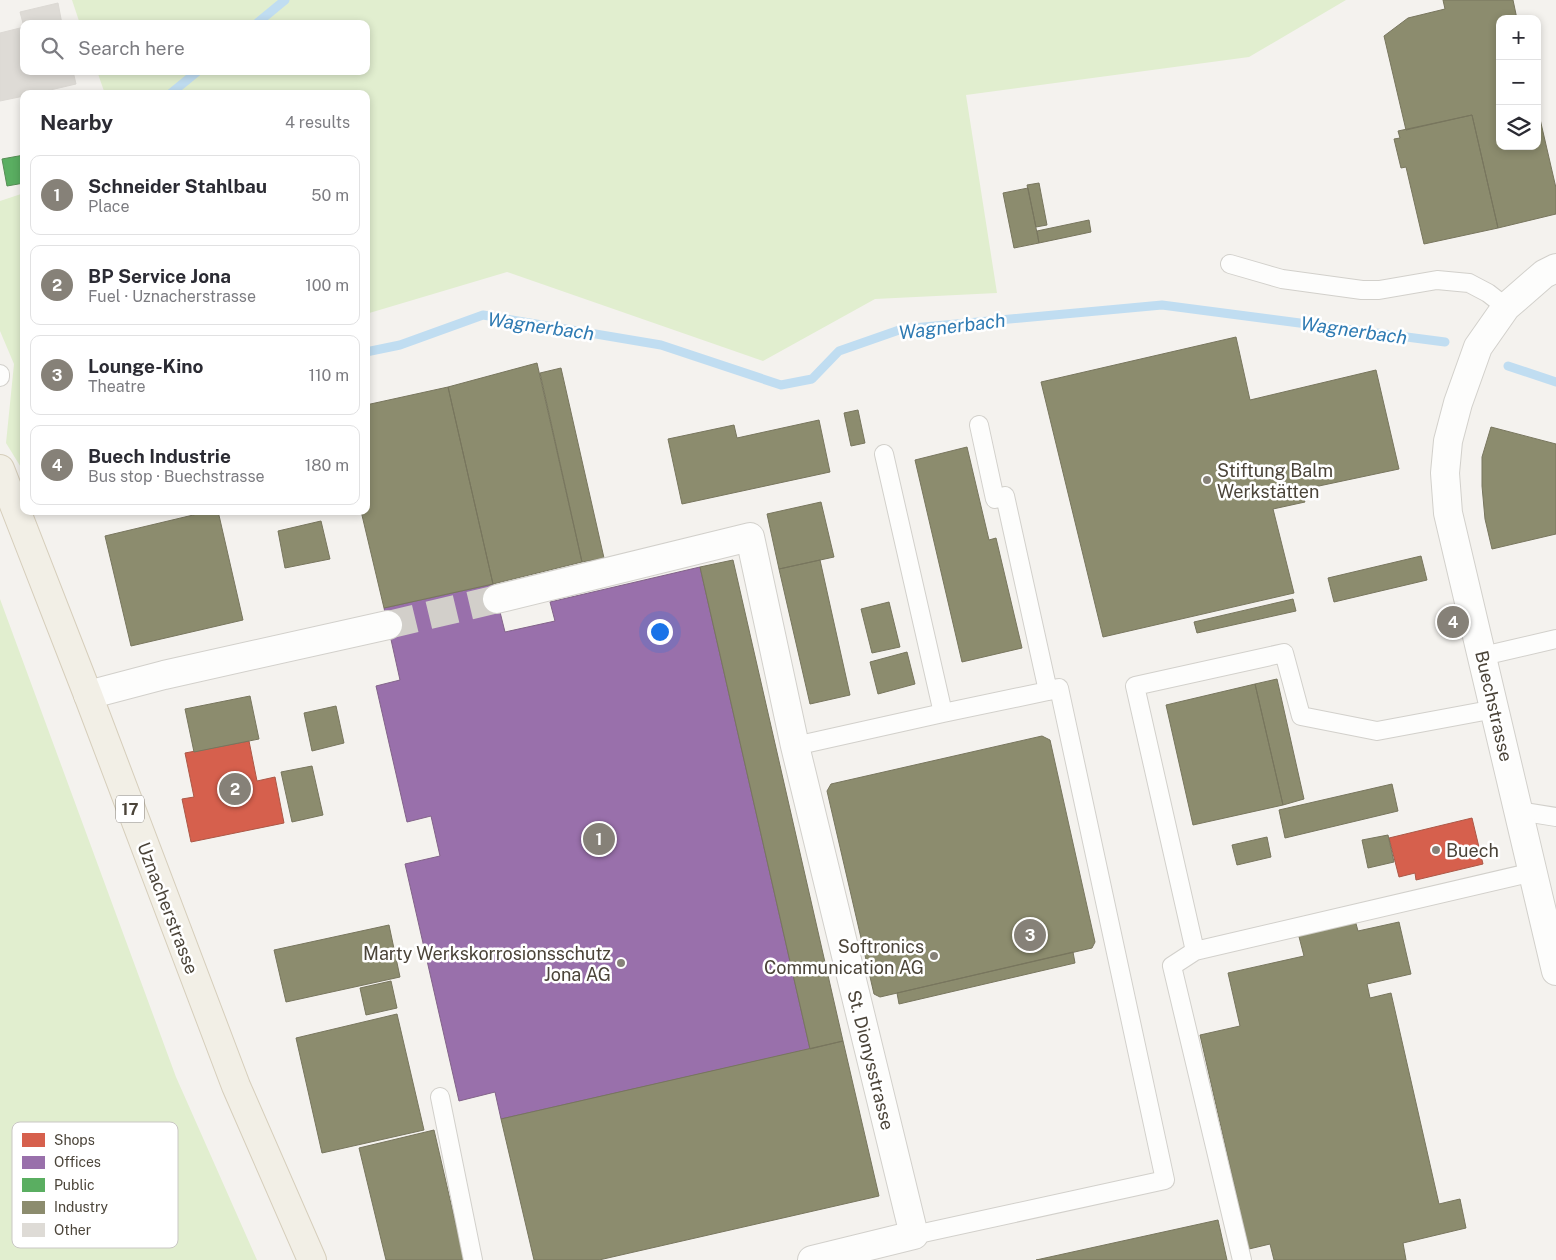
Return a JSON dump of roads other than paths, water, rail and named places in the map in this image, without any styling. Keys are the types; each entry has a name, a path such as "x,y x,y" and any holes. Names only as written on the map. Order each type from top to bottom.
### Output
{"main road":[{"name":"Uznacherstrasse","path":"1,472 88,695 236,1086 312,1260"}],"street":[{"name":"Buechstrasse","path":"1556,268 1544,274 1506,307 1478,347 1458,403 1448,441 1445,473 1448,512 1556,971"},
{"name":"St. Dionysstrasse","path":"498,599 750,537 796,751 914,1235"},
{"path":"88,695 164,675 388,625"},
{"path":"812,1260 914,1235"}],"lane":[{"path":"1230,264 1282,278 1362,290 1379,290 1438,280 1469,282 1488,293 1506,307"},
{"path":"979,425 995,499 1005,496 1048,691"},
{"path":"884,454 943,713"},
{"path":"1483,656 1556,639"},
{"path":"1195,951 1135,686 1284,653 1301,716 1377,731 1495,709"},
{"path":"796,751 943,713 1059,688 1165,1180 914,1235"},
{"path":"1519,811 1556,817"},
{"path":"1242,1260 1172,966 1195,951 1534,872"},
{"path":"440,1098 473,1260"}],"waterway":[{"path":"261,20 285,0"},
{"path":"175,90 193,75"},
{"name":"Wagnerbach","path":"370,351 400,345 483,315 661,345 781,385 812,379 839,351 902,329 1162,305 1445,342"},
{"name":"Wagnerbach","path":"1508,366 1556,382"}],"tunnel":[{"path":"388,625 497,599"}],"place":[{"name":"Stiftung Balm Werkstätten","path":"1207,480"},
{"name":"Buech Industrie","path":"1453,622"},
{"name":"BP Service Jona","path":"235,789"},
{"name":"Schneider Stahlbau","path":"599,839"},
{"name":"Buech","path":"1436,850"},
{"name":"Lounge-Kino","path":"1030,935"},
{"name":"Softronics Communication AG","path":"934,956"},
{"name":"Marty Werkskorrosionsschutz Jona AG","path":"621,963"}]}
